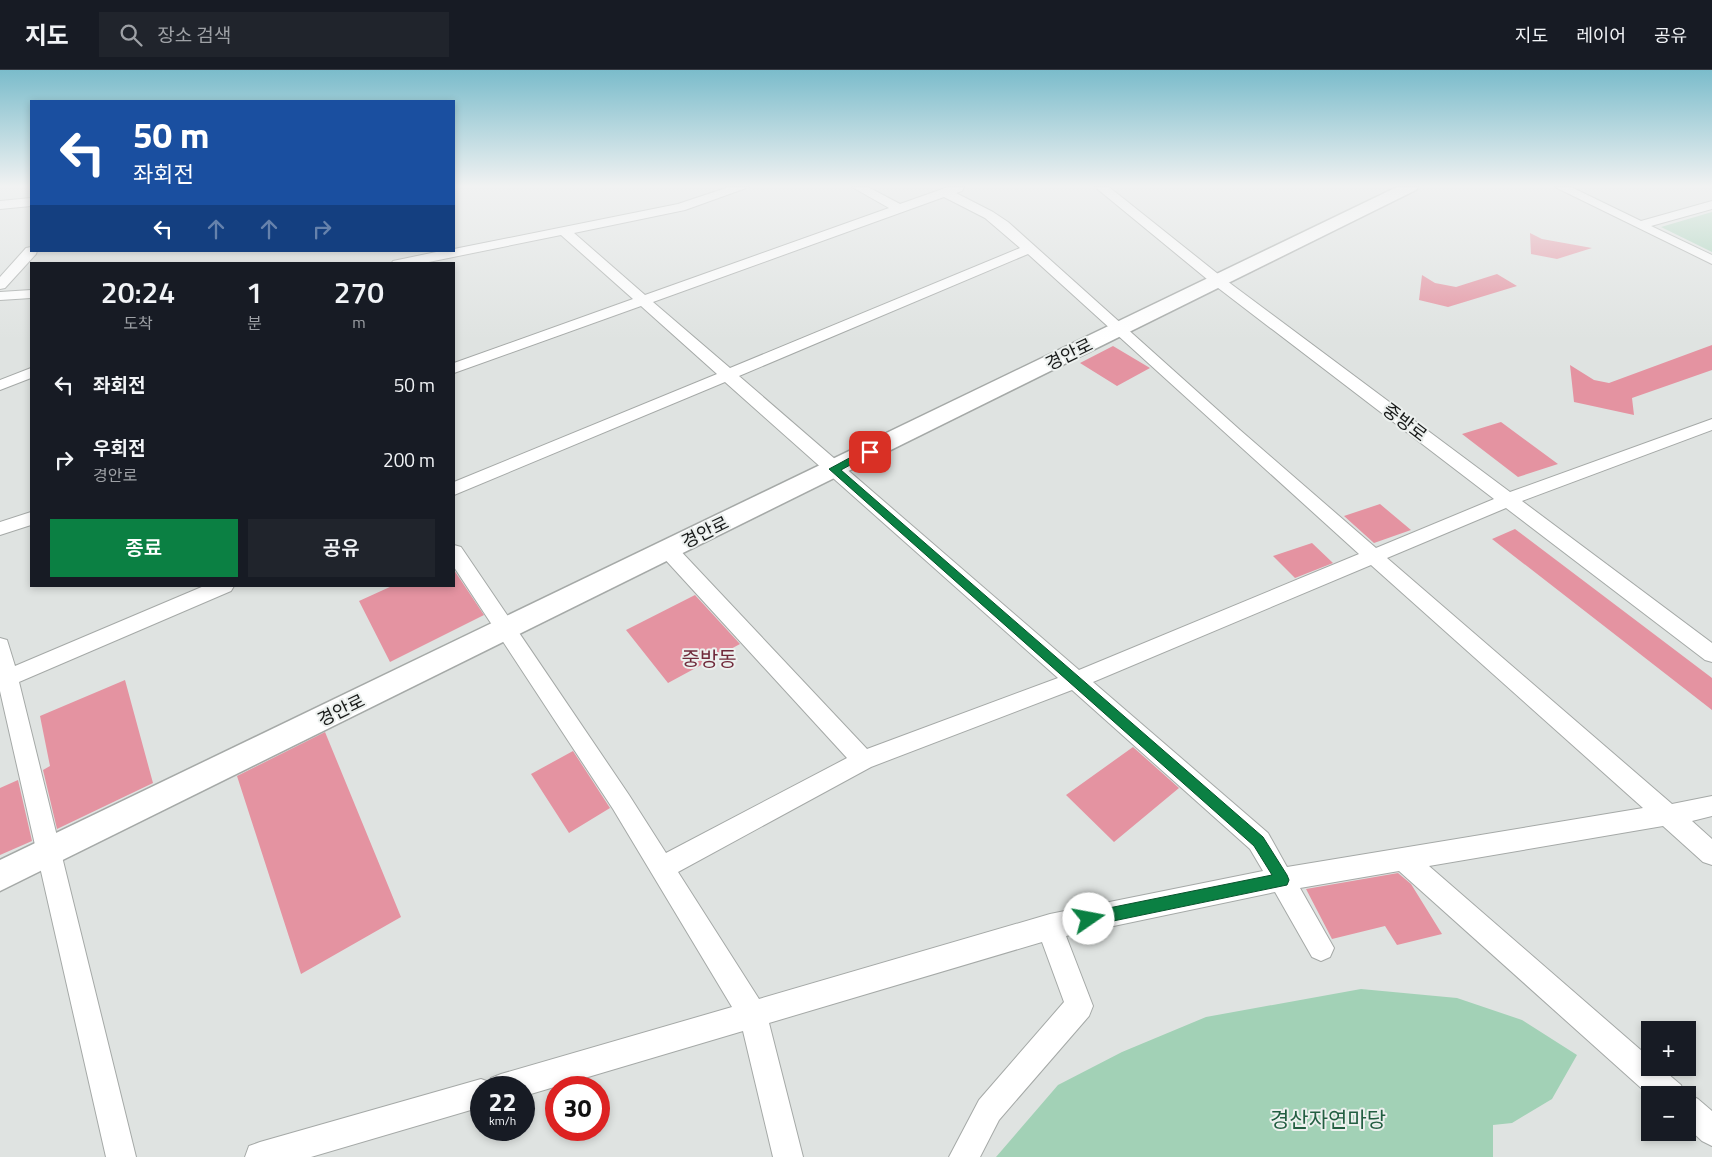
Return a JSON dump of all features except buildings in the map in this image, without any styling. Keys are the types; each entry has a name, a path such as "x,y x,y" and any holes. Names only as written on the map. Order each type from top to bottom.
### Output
{"main road":[{"name":"경안로","path":"0,876 1307,238"}],"street":[{"path":"408,262 530,238"},
{"path":"572,238 1258,841 1321,948"},
{"path":"455,368 818,238"},
{"path":"1017,238 1118,330 1712,854"},
{"name":"중방로","path":"1163,238 1218,282 1712,654"},
{"path":"1666,238 1712,260"},
{"path":"455,488 1029,249"},
{"path":"0,285 30,252"},
{"path":"0,296 30,294"},
{"path":"0,385 30,373"},
{"path":"661,868 863,760 1076,680 1508,500 1712,424"},
{"path":"0,529 30,518"},
{"path":"668,550 863,760"},
{"path":"455,554 621,802 753,1015 788,1157"},
{"path":"4,680 222,587"},
{"path":"0,646 4,680 49,853 121,1157"},
{"path":"535,1078 1050,927 1282,880 1712,806"},
{"path":"1403,859 1661,1086"},
{"path":"964,1157 990,1110 1078,1006 1050,927"},
{"path":"260,1157 470,1096"},
{"path":"1696,1116 1712,1131"}],"green space":[{"path":"1683,238 1712,238 1712,252"},
{"name":"경산자연마당","path":"1361,989 1457,998 1522,1020 1577,1055 1552,1099 1512,1123 1493,1125 1493,1157 996,1157 1058,1085 1122,1052 1206,1017"}],"district":[{"name":"중방동","path":"709,658"}],"route":[{"path":"870,452 834,469 1258,841 1282,880 1089,919"}]}
